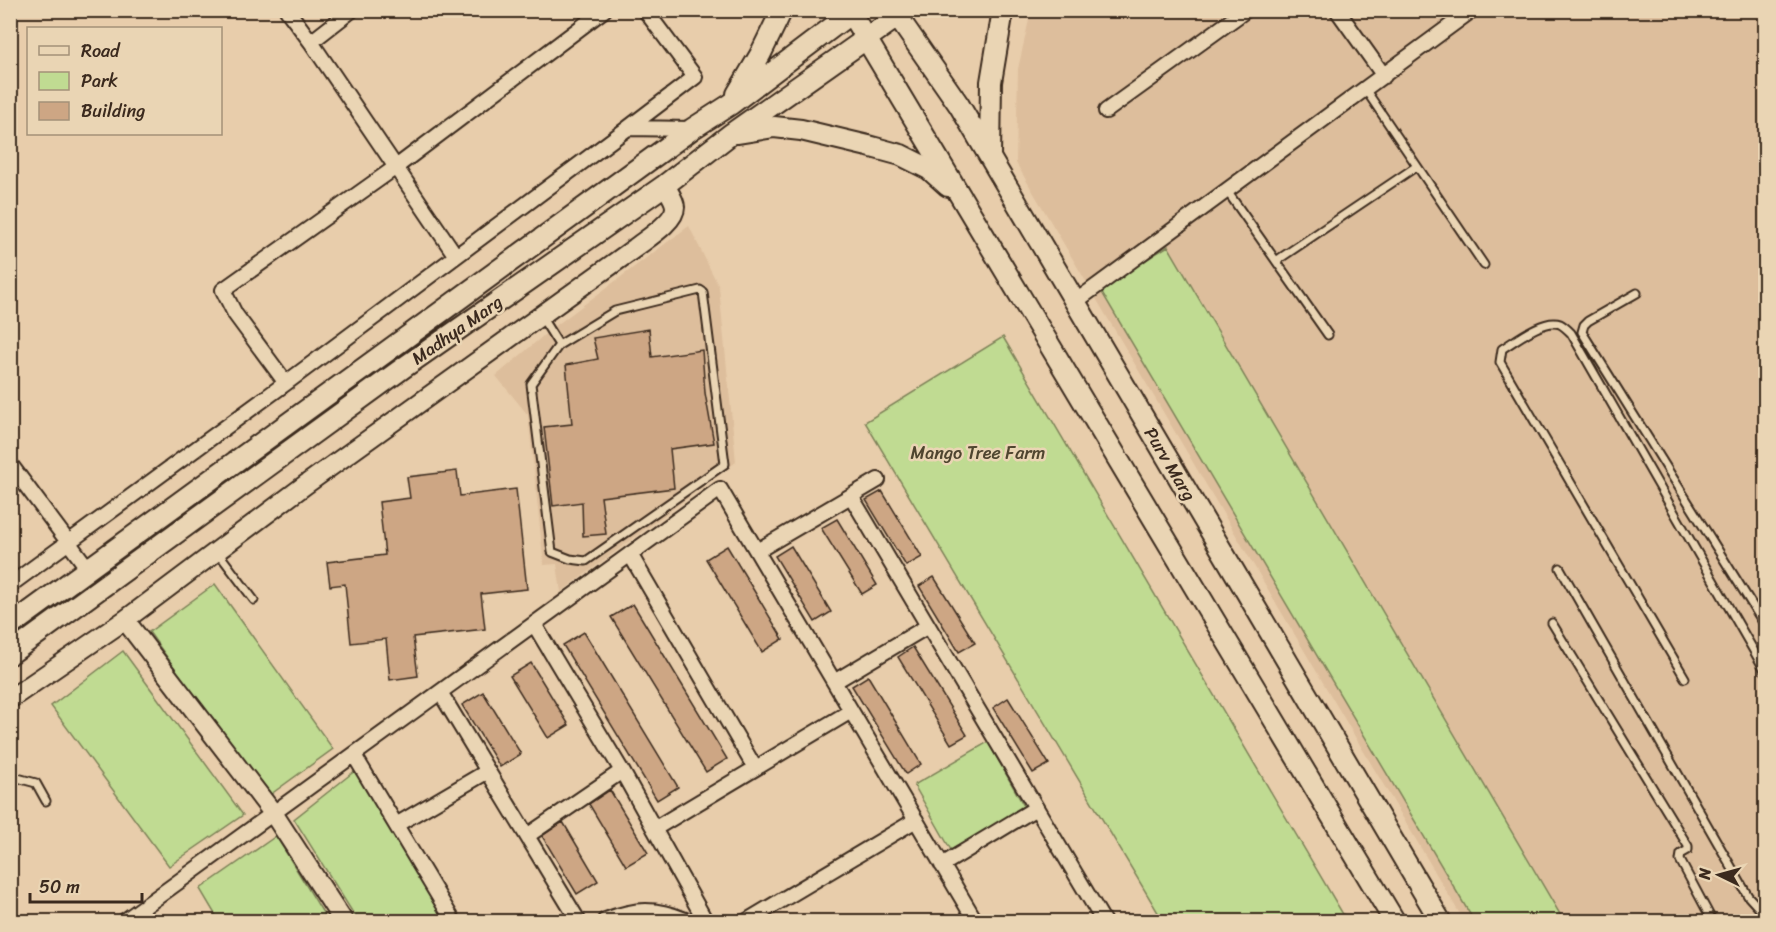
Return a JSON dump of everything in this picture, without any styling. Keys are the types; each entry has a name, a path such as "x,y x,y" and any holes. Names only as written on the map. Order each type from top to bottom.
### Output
{"main road":[{"path":"731,104 760,55 782,10"},
{"path":"990,158 991,82 1003,10"},
{"path":"852,11 866,38 1395,921"},
{"name":"Madhya Marg","path":"10,626 692,129 731,104 852,11"},
{"name":"Madhya Marg","path":"10,654 413,361 665,184 900,13"},
{"name":"Purv Marg","path":"900,13 959,105 1441,921"},
{"path":"731,134 774,127 801,130 901,155 929,169 963,199"}],"street":[{"path":"287,10 456,256"},
{"path":"311,42 352,10"},
{"path":"286,383 235,314 223,290 396,168 604,10"},
{"path":"10,585 286,383 695,77 645,10"},
{"path":"1106,111 1246,10"},
{"path":"1337,10 1383,76"},
{"path":"1075,302 1472,10"},
{"path":"628,128 692,129"},
{"path":"10,699 125,620 670,220 675,204 665,184"},
{"path":"13,471 89,570"},
{"path":"757,551 878,480"},
{"path":"123,921 720,489 975,921"},
{"path":"851,496 1104,921"},
{"path":"630,555 754,768"},
{"path":"125,620 273,813 344,921"},
{"path":"534,624 622,771 706,921"},
{"path":"834,682 928,626"},
{"path":"440,692 579,921"},
{"path":"654,829 851,711"},
{"path":"354,755 454,921"},
{"path":"396,825 488,771"},
{"path":"527,836 622,771"},
{"path":"942,865 1036,808"},
{"path":"745,921 916,820"},
{"path":"606,921 645,912 666,914 685,921"}],"lane":[{"path":"1365,89 1484,265"},
{"path":"1276,261 1417,166"},
{"path":"1227,191 1328,336"},
{"path":"700,290 704,292 725,464 586,561 570,559 552,552 533,406 531,384 559,345 615,311 700,290"},
{"path":"1637,293 1588,321 1582,332 1766,627"},
{"path":"541,316 559,345"},
{"path":"1685,678 1500,362 1502,349 1550,323 1559,324 1571,333 1766,672"},
{"path":"216,551 254,600"},
{"path":"1560,568 1748,896 1766,916"},
{"path":"1552,623 1688,846 1688,850 1681,854 1680,860 1713,921"},
{"path":"10,776 36,783 46,801"}],"shaded area":[{"path":"1031,11 1765,11 1765,921 1464,921 1016,163 1018,69"},
{"path":"689,226 719,287 736,462 561,592 557,564 544,565 528,415 496,376 550,330"}],"green space":[{"path":"1168,246 1564,921 1474,921 1100,289"},
{"name":"Mango Tree Farm","path":"1003,337 1347,921 1163,921 865,422"},
{"path":"215,584 333,749 267,797 149,632"},
{"path":"123,651 243,815 169,866 51,706"},
{"path":"988,742 1025,808 951,850 914,785"},
{"path":"356,770 446,921 358,921 294,819"},
{"path":"276,836 328,921 219,921 200,889"}],"building":[{"path":"649,329 652,357 702,350 705,393 714,443 670,449 674,488 601,497 606,534 583,536 582,502 553,506 544,427 572,424 566,365 598,359 593,338"},
{"path":"457,471 460,496 516,489 527,589 481,594 485,629 413,637 418,676 390,680 386,639 351,643 345,584 330,586 327,562 385,555 379,502 410,498 407,477"},
{"path":"882,491 922,557 906,566 866,500"},
{"path":"837,519 877,585 862,594 821,528"},
{"path":"727,546 783,639 762,652 706,559"},
{"path":"791,546 831,612 815,622 775,556"},
{"path":"934,577 975,643 959,652 919,586"},
{"path":"633,604 727,759 706,772 611,617"},
{"path":"584,632 678,787 657,800 563,645"},
{"path":"913,647 967,735 951,744 898,657"},
{"path":"531,663 569,725 548,738 510,676"},
{"path":"868,676 921,764 906,774 852,686"},
{"path":"483,692 521,754 500,767 462,705"},
{"path":"1008,698 1049,764 1033,773 993,708"},
{"path":"610,790 648,853 626,866 589,804"},
{"path":"563,822 598,881 577,894 542,836"}]}
